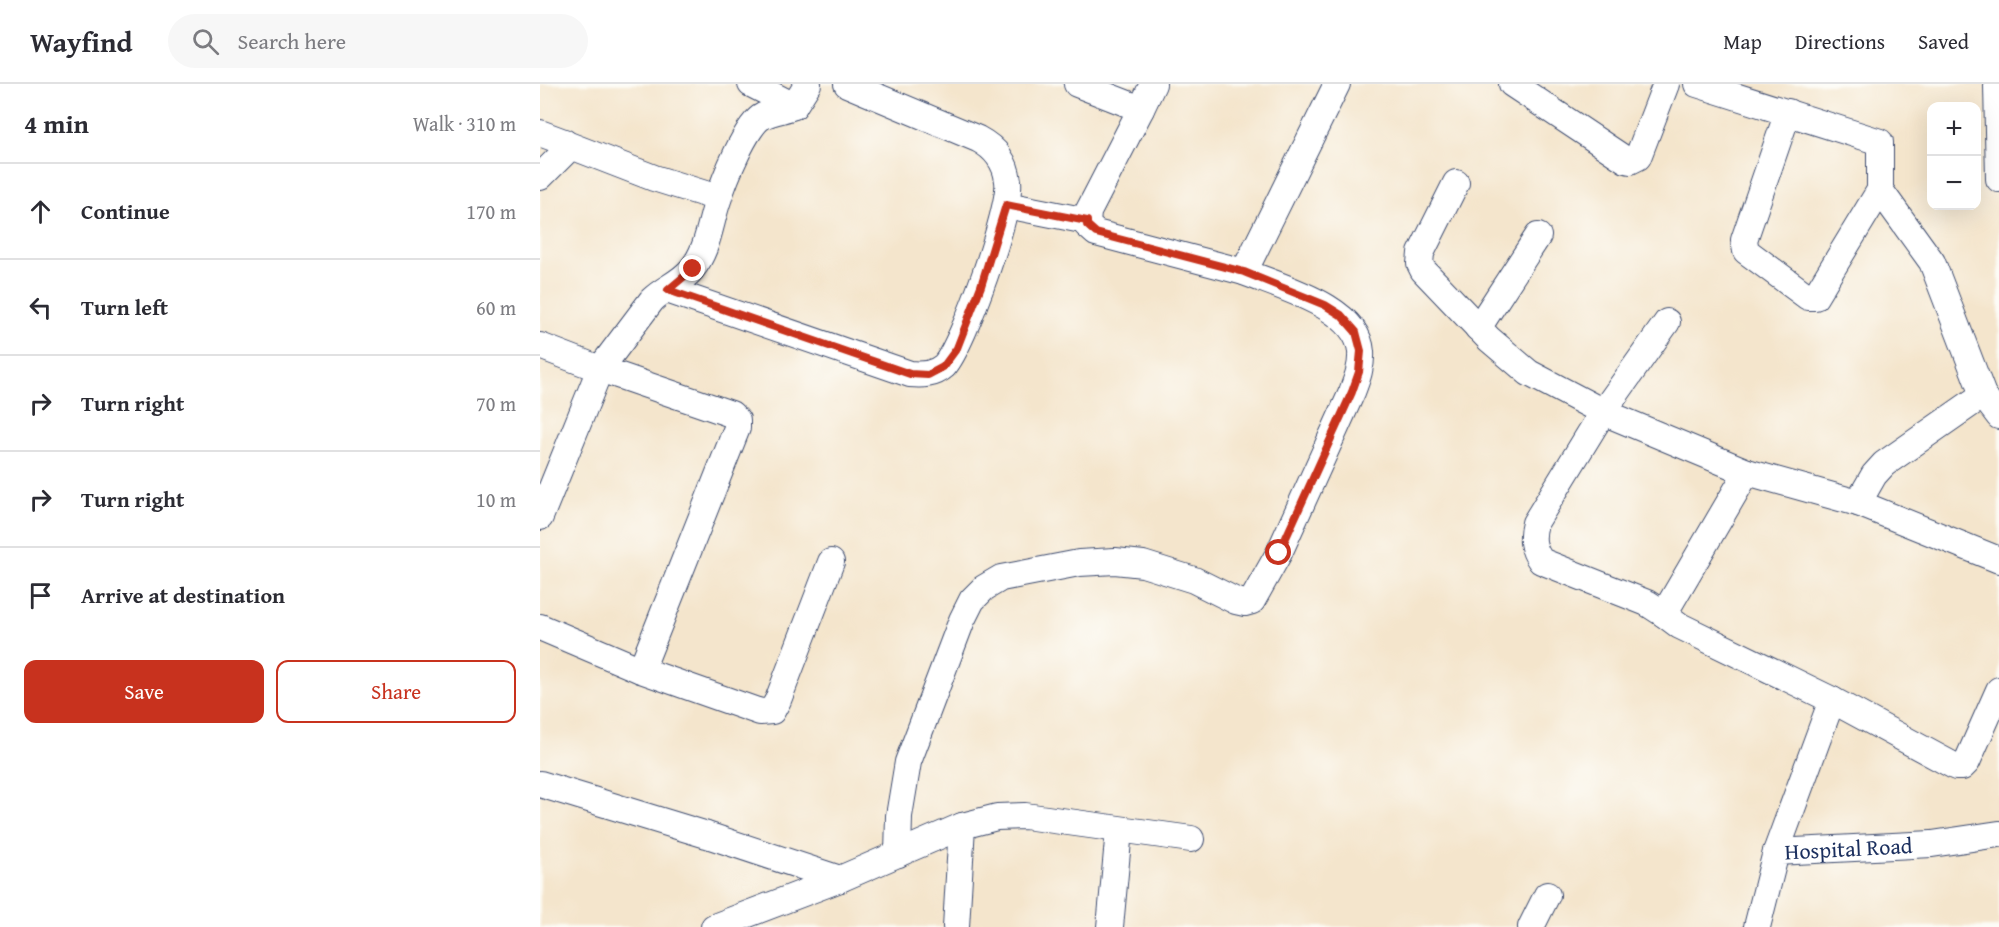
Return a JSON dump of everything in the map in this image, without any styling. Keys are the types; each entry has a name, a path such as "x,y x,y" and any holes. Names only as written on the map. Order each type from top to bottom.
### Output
{"street":[{"path":"751,84 794,106"},
{"path":"540,517 600,369 659,292 668,290 693,269 704,248 718,198 746,132 762,116 794,106 808,84"},
{"path":"668,290 910,374 928,375 943,367 957,348 981,286 1006,205 1009,184 1005,165 987,144 847,84"},
{"path":"1077,84 1141,109"},
{"path":"898,854 899,816 908,762 962,620 972,600 984,588 1001,578 1079,563 1115,561 1143,564 1166,570 1194,580 1236,601 1245,603 1252,601 1279,553 1359,372 1361,351 1356,332 1341,315 1325,305 1244,272 1096,233 1087,225 1088,212 1153,84"},
{"path":"1244,272 1337,84"},
{"path":"1512,84 1630,161 1638,157 1666,84"},
{"path":"1697,84 1788,112 1880,142 1880,190 1815,297 1808,297 1746,251 1744,240 1788,112"},
{"path":"1997,84 1999,179"},
{"path":"540,133 654,178 718,198"},
{"path":"540,177 566,151 568,146 566,144"},
{"path":"1456,183 1421,253 1420,264 1423,270 1478,328 1529,373 1603,412 1747,472 1858,502 1999,560"},
{"path":"1880,190 1932,262 1983,396 1999,416"},
{"path":"1006,205 1087,221"},
{"path":"1478,328 1538,236"},
{"path":"1667,322 1603,412 1535,523 1532,534 1535,553 1541,561 1647,603 1680,626 1832,700 1948,764 1962,767 1967,762 1999,690"},
{"path":"540,346 731,414 737,420 737,428 641,670"},
{"path":"1858,502 1874,475 1884,464 1983,396"},
{"path":"1664,614 1747,472"},
{"path":"540,627 641,670 760,712 772,711 831,562"},
{"path":"1776,852 1832,700"},
{"path":"540,784 840,879"},
{"path":"714,927 840,879 962,826 997,817 1025,816 1191,839"},
{"path":"956,927 962,826"},
{"path":"1110,927 1119,830"},
{"name":"Hospital Road","path":"1757,927 1776,852 1932,844 1999,834"},
{"path":"1531,927 1547,895"}],"route":[{"path":"693,269 668,290 910,374 928,375 943,367 957,348 981,286 1006,205 1087,221 1087,225 1096,233 1244,272 1325,305 1341,315 1356,332 1361,351 1359,372 1279,553"}]}
